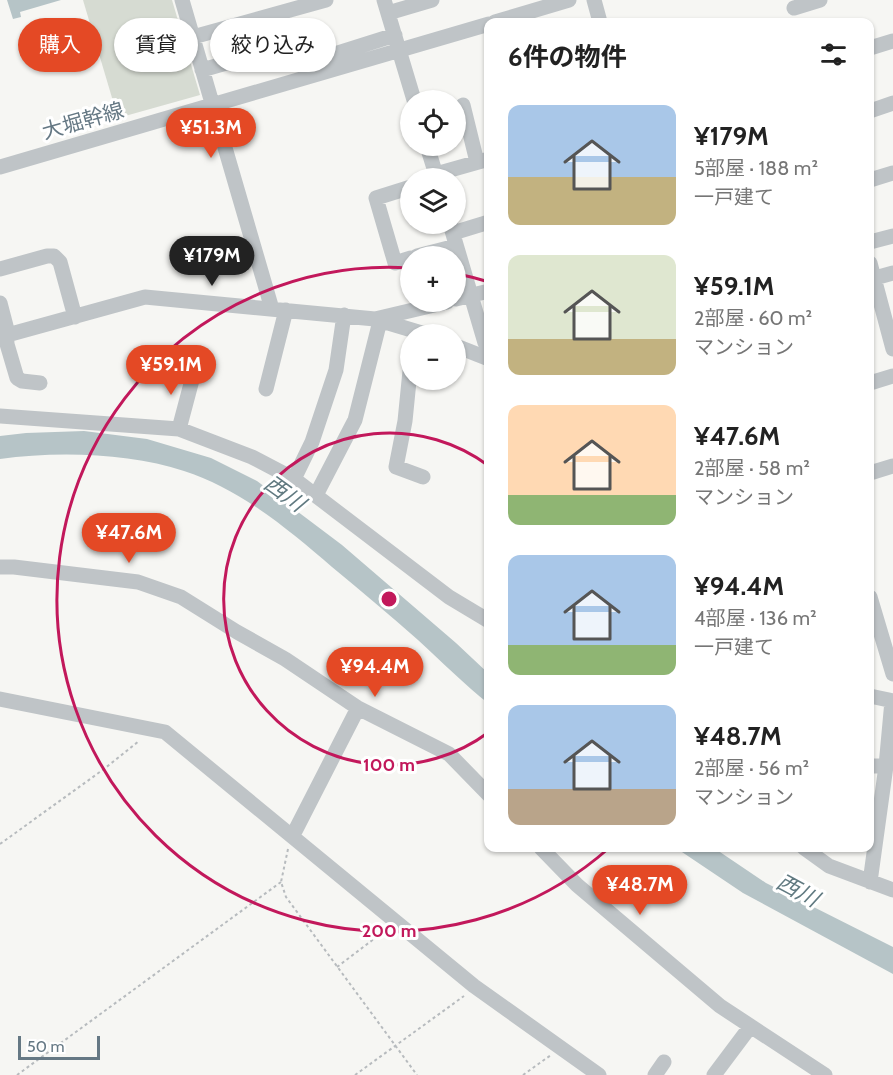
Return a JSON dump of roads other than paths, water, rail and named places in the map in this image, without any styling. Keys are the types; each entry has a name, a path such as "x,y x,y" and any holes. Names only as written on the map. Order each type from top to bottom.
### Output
{"street":[{"path":"182,0 187,18"},
{"path":"198,36 326,0"},
{"path":"411,90 386,7 432,0"},
{"path":"508,18 569,0"},
{"path":"594,0 599,18"},
{"path":"794,10 820,0"},
{"name":"大堀幹線","path":"0,167 400,52 484,26"},
{"path":"336,54 395,35"},
{"path":"874,47 893,41"},
{"path":"198,55 279,309 266,389"},
{"path":"202,70 210,68"},
{"path":"874,110 893,104"},
{"path":"461,168 483,161 466,113"},
{"path":"874,179 893,173"},
{"path":"400,190 376,198 395,263 400,261"},
{"path":"466,230 484,224"},
{"path":"433,246 453,234"},
{"path":"874,241 893,236"},
{"path":"0,269 54,256 60,262 75,316"},
{"path":"875,278 893,273"},
{"path":"874,275 877,312 892,341"},
{"path":"466,297 484,292"},
{"path":"3,336 145,297 344,315 377,320 400,327"},
{"path":"0,303 6,326 3,336 16,378 40,384"},
{"path":"466,305 484,348"},
{"path":"377,320 408,312"},
{"path":"294,479 312,442 336,370 344,315"},
{"path":"316,495 355,420 377,320"},
{"path":"466,347 484,350"},
{"path":"179,429 192,380 191,365"},
{"path":"874,382 893,376"},
{"path":"408,390 396,467 423,477"},
{"path":"0,416 179,429 252,458 294,479 440,591 484,618"},
{"path":"874,472 893,466"},
{"path":"0,567 138,582 181,597 285,659 358,708 449,754 484,790"},
{"path":"874,609 892,664"},
{"path":"870,882 886,766 892,701 874,697"},
{"path":"0,699 165,732 474,986 599,1075"},
{"path":"293,835 358,708"},
{"path":"874,766 886,766"},
{"path":"545,852 577,885 720,1006 825,1075"},
{"path":"809,852 828,866 893,890"},
{"path":"714,1075 750,1027"}],"water label":[{"name":"西川","path":"285,493"},
{"name":"西川","path":"798,890"}]}
